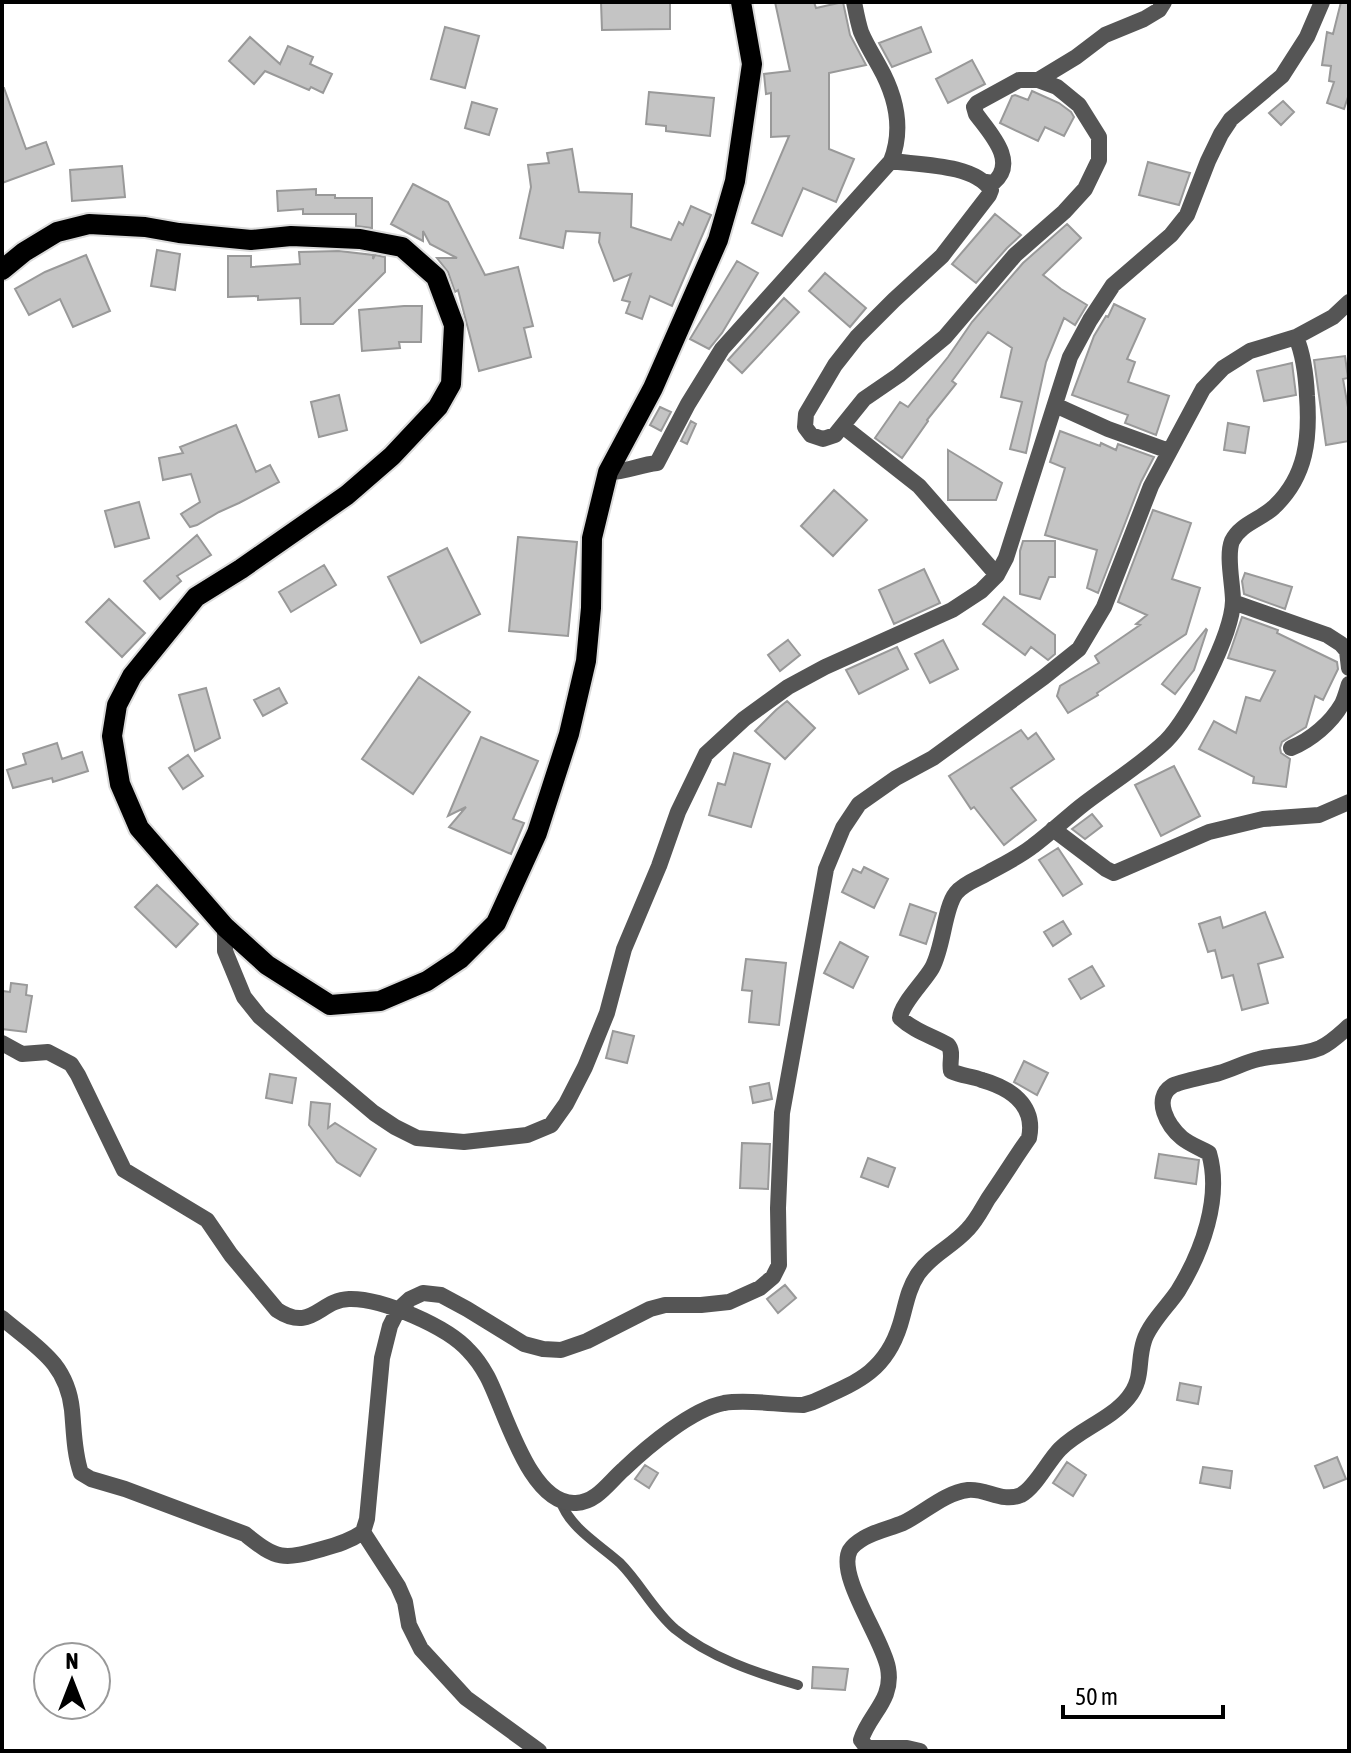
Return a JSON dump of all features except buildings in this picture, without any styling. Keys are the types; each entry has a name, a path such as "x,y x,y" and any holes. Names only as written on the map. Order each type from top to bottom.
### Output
{"main road":[{"path":"2,270 57,232 89,224 145,227 251,240 291,236 360,239 402,247 436,277 454,325 451,384 438,407 392,456 347,495 196,597 132,676 117,705 112,736 120,784 139,828 225,927 267,965 330,1005 380,1001 427,981 460,959 496,923 537,833 569,734 586,661 591,608 592,538 608,472 653,388 718,240 735,181 752,64 741,2"}],"street":[{"path":"608,472 657,463 722,349 891,161 899,129 896,109 881,69 862,35 854,2"},
{"path":"1038,80 1105,35 1159,10 1164,2"},
{"path":"225,927 225,951 244,997 260,1017 395,1127 417,1138 464,1142 527,1135 551,1125 585,1067 607,1013 624,949 678,812 706,754 744,719 788,687 952,610 981,591 997,575 1006,558 1070,357 1090,320 1113,285 1171,235 1187,215 1221,134 1231,119 1282,76 1307,37 1322,2"},
{"path":"891,161 972,174 993,183 998,178 1003,161 1000,147 974,107 1019,80 1038,80 1057,87 1079,105 1099,137 1100,148 1099,160 1085,189 1015,255 945,337 864,399 844,427 829,438 817,438 805,427 806,414 835,365 857,337 942,256 989,195 991,190 986,182"},
{"path":"2,1318 49,1357 67,1383 77,1463 81,1473 245,1534 274,1554 292,1558 350,1541 363,1532 367,1519 382,1358 390,1326 398,1310 410,1299 423,1293 441,1295 524,1344 561,1350 587,1341 650,1309 665,1305 729,1302 760,1288 773,1277 779,1265 782,1113 826,869 843,828 859,804 896,778 933,758 1079,649 1104,607 1151,486 1203,389 1223,368 1250,351 1296,337 1333,317 1349,302"},
{"path":"2,1043 22,1054 48,1052 71,1064 124,1170 207,1220 231,1255 284,1315 302,1320 336,1302 362,1300 414,1316 445,1332 468,1349 489,1378 515,1442 541,1486 561,1502 584,1502 596,1496 667,1432 702,1412 724,1403 803,1405 867,1375 886,1356 896,1338 906,1298 919,1273 937,1253 954,1243 969,1228 1029,1138 1031,1127 1021,1102 999,1085 951,1071 948,1045 917,1031 900,1018 900,1012 939,955 956,893 1033,847 1080,806 1164,743 1177,729 1221,647 1231,619 1230,550 1234,537 1276,506 1287,493 1307,445 1306,380 1302,350 1296,337"},
{"path":"1055,405 1108,429 1169,451"},
{"path":"844,427 919,486 997,575"},
{"path":"1233,602 1327,635 1347,651 1349,668"},
{"path":"1291,748 1307,742 1328,721 1342,704 1349,684"},
{"path":"1053,829 1114,873 1209,832 1263,819 1319,815 1349,802"},
{"path":"920,1751 867,1748 861,1740 887,1692 888,1668 849,1577 848,1553 866,1536 902,1523 961,1491 973,1489 1008,1497 1018,1496 1027,1491 1061,1447 1126,1400 1139,1379 1146,1337 1197,1255 1214,1185 1209,1153 1182,1138 1163,1110 1163,1095 1177,1084 1261,1058 1319,1048 1349,1026"},
{"path":"363,1532 398,1586 409,1625 421,1649 466,1698 539,1751"}],"lane":[{"path":"561,1502 569,1517 627,1570 675,1629 699,1646 733,1662 798,1685"}]}
